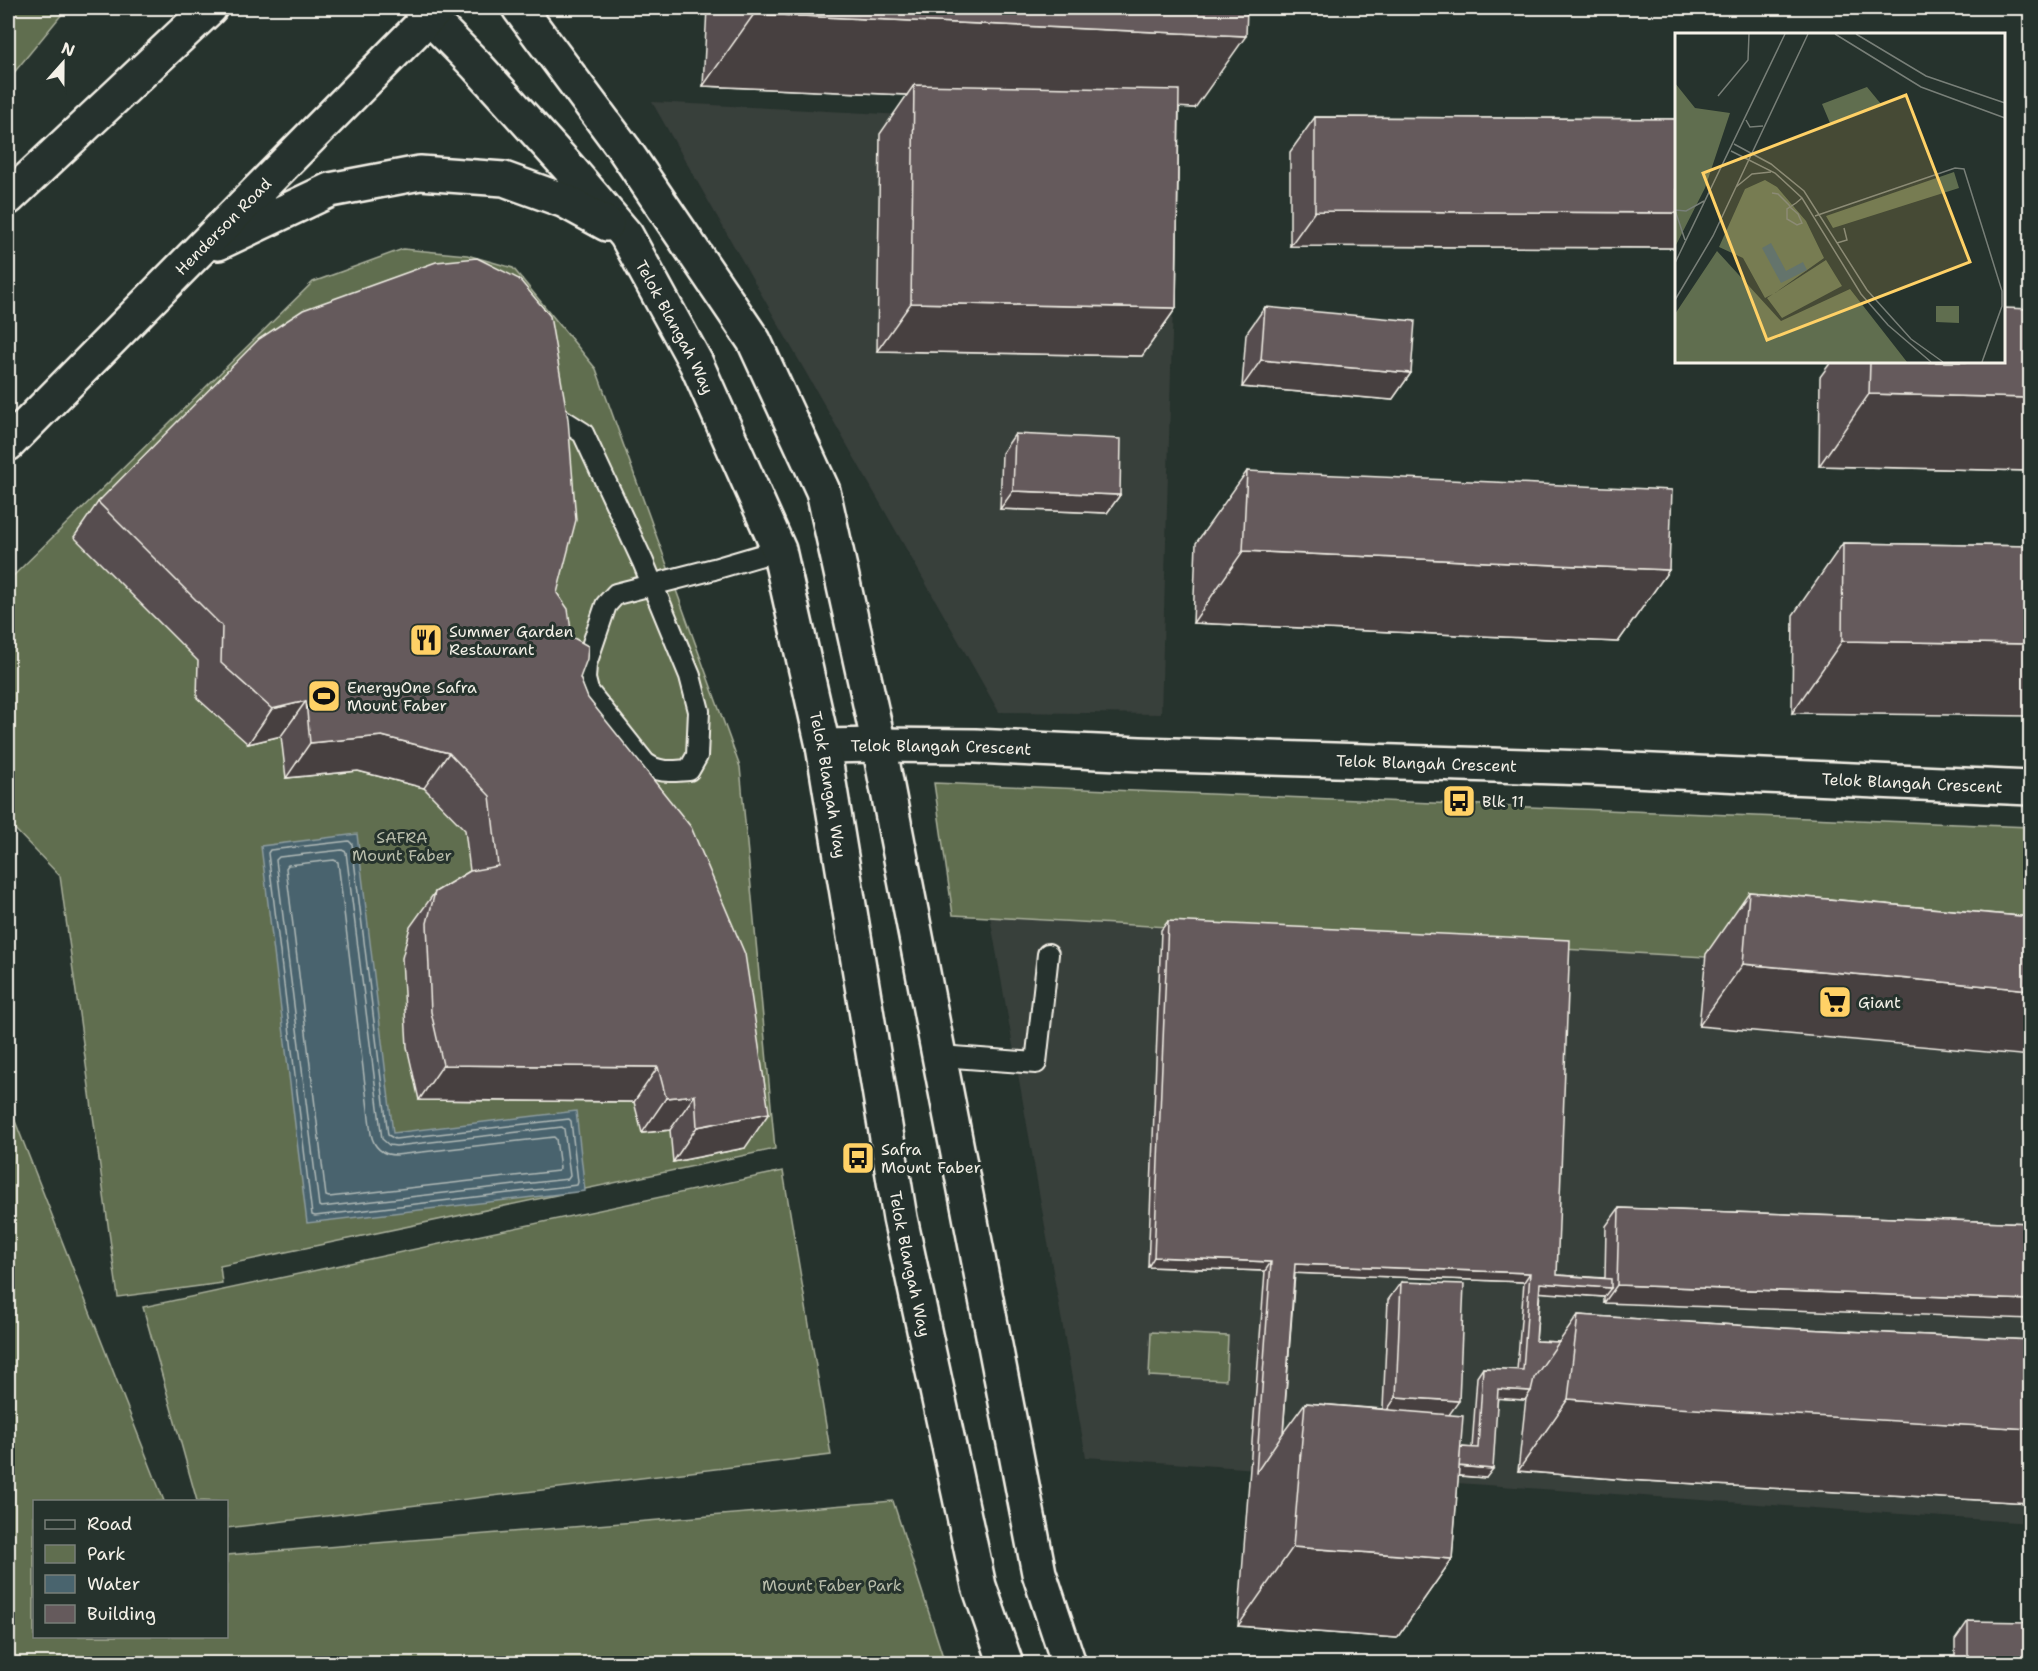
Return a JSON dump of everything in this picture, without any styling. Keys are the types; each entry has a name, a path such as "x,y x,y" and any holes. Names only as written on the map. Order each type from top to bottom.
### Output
{"main road":[{"path":"8,198 210,8"},
{"path":"519,8 624,149 754,340 823,491 879,745 1039,1573 1069,1664"},
{"name":"Telok Blangah Way","path":"429,10 626,235 696,363 780,550 823,746 900,1218 979,1586 1006,1664"},
{"name":"Henderson Road","path":"8,444 388,60 429,10"},
{"path":"195,255 330,190 420,173 504,179 566,201 626,235"},
{"name":"Telok Blangah Crescent","path":"823,746 975,746 1140,754 1576,768 2031,788"}],"lane":[{"path":"535,402 583,433 643,562 651,585 690,676 699,711 697,756 689,770 659,771 645,763 588,691 585,678 586,664 610,598 616,594 651,585 714,569 780,550"},
{"path":"940,1056 1036,1064 1048,954"}],"shaded area":[{"path":"652,102 1178,129 1161,714 999,712"},
{"path":"972,815 2030,857 2030,1523 1086,1457"}],"green space":[{"path":"8,8 67,8 8,80"},
{"name":"SAFRA Mount Faber","path":"403,249 467,255 513,268 596,369 740,767 775,1149 220,1266 222,1283 118,1297 60,876 8,822 8,581 313,282"},
{"path":"934,783 2030,827 2030,975 953,915"},
{"name":"Mount Faber Park","path":"8,1103 164,1500 33,1500 33,1638 228,1638 228,1555 893,1501 945,1663 8,1663"},
{"path":"783,1171 831,1455 228,1528 228,1500 197,1500 143,1307"},
{"path":"1151,1332 1228,1336 1226,1380 1149,1376"}],"water":[{"path":"357,834 393,1133 576,1111 585,1191 307,1223 261,846"}],"building":[{"path":"754,8 1247,8 1246,36 754,14"},
{"path":"914,85 1179,90 1176,308 911,303"},
{"path":"1315,117 1675,119 1675,213 1315,211"},
{"path":"477,258 519,279 550,316 568,419 576,520 557,593 568,609 572,637 588,646 587,659 580,678 588,698 691,827 745,954 769,1113 697,1127 695,1095 666,1098 658,1067 443,1065 431,1012 427,923 435,892 470,871 498,866 490,796 449,753 382,736 310,743 306,701 272,709 221,663 222,626 98,502 259,339 303,310 436,262"},
{"path":"1265,307 1415,321 1411,373 1261,360"},
{"path":"2005,308 2031,309 2031,398 1869,394 1870,363 2005,363"},
{"path":"1015,434 1121,439 1120,495 1013,491"},
{"path":"1247,471 1672,490 1669,570 1243,551"},
{"path":"1843,543 2031,546 2031,644 1842,641"},
{"path":"1749,892 2031,917 2031,990 1743,964"},
{"path":"1168,921 1570,940 1557,1275 1611,1279 1611,1288 1540,1283 1536,1341 1559,1342 1534,1378 1531,1391 1498,1389 1493,1469 1459,1466 1460,1447 1478,1448 1483,1368 1523,1370 1530,1273 1295,1264 1283,1433 1256,1473 1271,1262 1154,1257"},
{"path":"1619,1208 2031,1223 2031,1300 1617,1285"},
{"path":"1401,1282 1464,1284 1459,1401 1396,1397"},
{"path":"1578,1315 2031,1340 2031,1429 1677,1408 1568,1399"},
{"path":"1305,1403 1463,1416 1452,1559 1293,1547"},
{"path":"1968,1621 2030,1622 2029,1664 1968,1664"}],"place":[{"name":"Summer Garden Restaurant","path":"426,640"},
{"name":"EnergyOne Safra Mount Faber","path":"324,696"},
{"name":"Blk 11","path":"1459,801"},
{"name":"Giant","path":"1835,1002"},
{"name":"Safra Mount Faber","path":"858,1158"}]}
